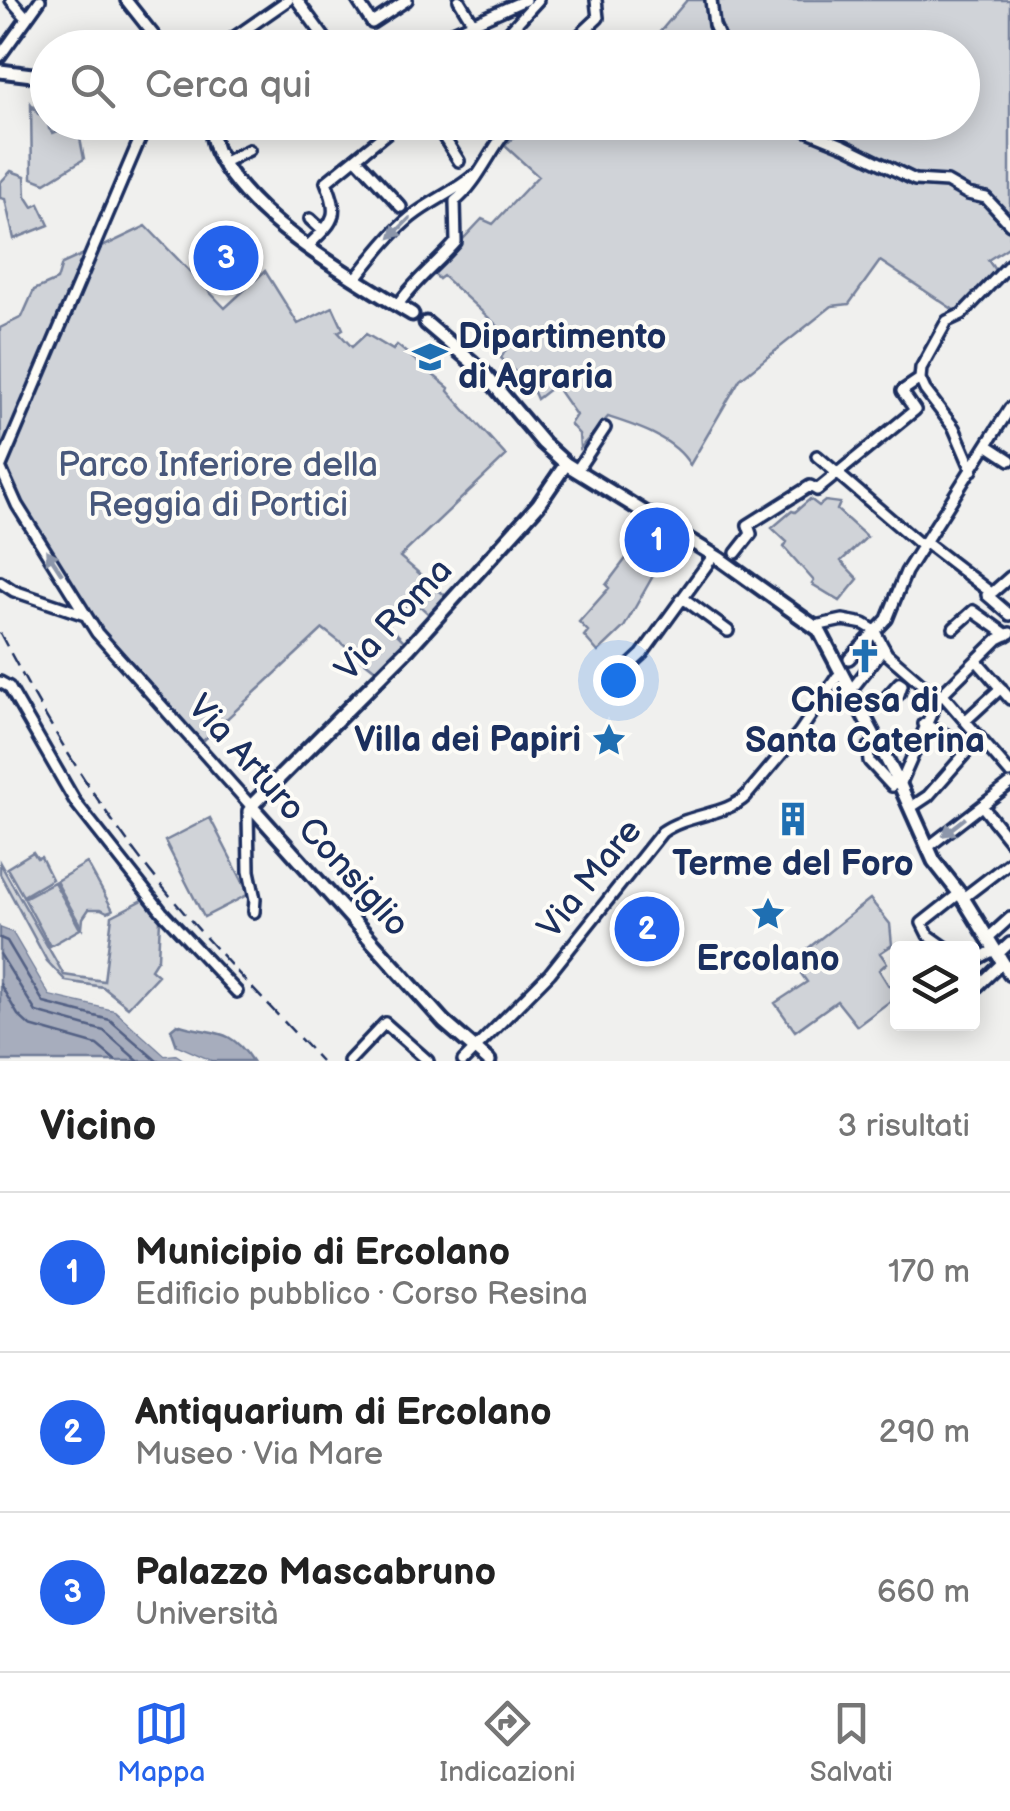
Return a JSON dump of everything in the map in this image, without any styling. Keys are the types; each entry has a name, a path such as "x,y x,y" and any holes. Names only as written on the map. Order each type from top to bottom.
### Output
{"main road":[{"path":"0,72 30,75"},
{"path":"214,140 218,153 245,192 307,247 412,314"},
{"path":"426,323 478,368 543,442 572,467 714,555 815,626 852,689 926,848 989,937 1010,974"},
{"name":"Via Roma","path":"252,806 410,648 572,467"},
{"name":"Via Arturo Consiglio","path":"252,806 444,1022 489,1061"}],"street":[{"path":"11,0 26,17"},
{"path":"0,56 40,0"},
{"path":"266,0 273,11"},
{"path":"245,30 288,0"},
{"path":"298,0 319,30"},
{"path":"356,0 372,23 406,0"},
{"path":"459,0 474,23"},
{"path":"458,30 525,0"},
{"path":"510,30 538,0"},
{"path":"585,30 598,18 596,0"},
{"path":"710,0 716,30"},
{"path":"132,2 151,30"},
{"path":"1,464 139,140"},
{"path":"307,247 334,217 336,202 326,182 378,140"},
{"path":"446,140 459,161"},
{"path":"356,278 407,220 455,191 476,173 500,140"},
{"path":"830,140 915,180 948,182 968,194 986,198 1010,224"},
{"path":"224,162 250,150"},
{"path":"356,158 401,206"},
{"path":"398,306 412,283 434,268 456,242 455,201 470,189 476,173"},
{"path":"310,219 323,231"},
{"path":"736,553 751,534 748,525 810,486 817,490 915,410 902,391 920,378 925,357 947,321 962,314 1009,266"},
{"path":"920,378 954,428 972,470"},
{"path":"850,659 887,619 906,572 1010,408"},
{"path":"572,467 604,428"},
{"path":"988,445 1010,460"},
{"path":"817,456 924,544 990,592"},
{"name":"Via Arturo Consiglio","path":"1,464 18,505 86,615 252,806"},
{"path":"612,682 636,662 714,555"},
{"path":"990,592 1010,577"},
{"path":"0,582 14,591 86,615"},
{"path":"0,592 47,602"},
{"path":"990,592 987,595 1010,615"},
{"path":"683,598 728,631"},
{"path":"68,608 80,602"},
{"path":"899,784 940,696 1008,634 973,611 954,628"},
{"path":"815,626 851,620 874,630 903,682 940,696 1010,773"},
{"path":"852,689 884,648"},
{"path":"976,661 1010,699"},
{"name":"Via Mare","path":"463,1061 550,973 662,832 681,820 736,805 746,796 799,733 837,677"},
{"path":"0,682 9,687 76,803 162,912 237,992"},
{"path":"883,701 903,682"},
{"path":"965,721 1001,688"},
{"path":"910,808 928,796 971,746 924,724"},
{"path":"926,848 1010,784"},
{"path":"252,806 247,826 254,912"},
{"path":"982,806 1010,841"},
{"path":"936,941 922,923 1010,862"},
{"path":"989,937 1010,918"},
{"path":"980,981 1010,943"},
{"path":"980,960 998,956"},
{"path":"349,1061 385,1023 428,1061"}],"green space":[{"path":"687,0 1010,0 1010,246 988,260 997,273 962,311 954,310 880,261 849,304 832,306 740,379 690,465 665,440 608,417 580,448 579,434 570,424 576,415 555,385 537,399 501,358 512,339 443,276 439,279 432,272 482,219 493,224 538,176 505,146 511,140 980,140 980,30 661,30"},
{"path":"31,140 80,140 84,159 45,183 32,178"},
{"path":"11,171 25,176 26,196 33,207 39,204 49,225 14,239 5,199 0,198 0,183"},
{"name":"Parco Inferiore della Reggia di Portici","path":"146,226 225,308 265,271 298,324 333,307 343,329 338,332 352,347 366,334 393,350 397,345 449,388 506,456 400,557 448,598 432,617 409,602 388,625 406,643 378,672 323,629 202,742 95,622 21,504 5,460 98,249"},
{"path":"84,254 1,455 0,328 22,317 34,290 57,280 62,264"},
{"path":"810,499 819,506 825,501 840,503 837,510 867,537 841,561 858,579 840,601 812,584 814,581 784,547 787,542 772,528"},
{"path":"637,544 662,560 624,627 598,652 584,636 588,631 579,622 609,588 606,585"},
{"path":"210,818 249,894 204,917 165,841"},
{"path":"33,852 41,857 52,879 23,896 7,868"},
{"path":"0,863 64,975 104,981 112,916 145,899 152,911 163,917 158,958 151,969 158,975 128,1007 103,987 66,981 47,961 0,874"},
{"path":"87,863 113,910 89,909 82,928 56,881"},
{"path":"54,882 80,929 50,946 24,898"},
{"path":"870,899 890,924 890,946 880,953 887,963 879,970 890,985 890,1001 857,1026 837,1001 795,1031 775,1003 807,982 792,961"}],"water":[{"path":"0,927 13,932 50,995 115,1010 165,1055 176,1054 187,1061 0,1061"},
{"path":"177,1024 227,1037 252,1061 211,1061 177,1046 171,1029"}],"pier":[{"path":"0,922 17,929 53,991 117,1006 167,1050 177,1046 211,1061 187,1055 192,1061 187,1061 176,1054 165,1055 115,1010 50,995 13,932 0,927"}],"railway":[{"path":"0,633 76,766 142,861 203,935 321,1061"}],"place":[{"name":"Palazzo Mascabruno","path":"226,258"},
{"name":"Dipartimento di Agraria","path":"430,357"},
{"name":"Municipio di Ercolano","path":"657,540"},
{"name":"Chiesa di Santa Caterina","path":"865,656"},
{"name":"Villa dei Papiri","path":"609,740"},
{"name":"Terme del Foro","path":"793,819"},
{"name":"Ercolano","path":"768,914"},
{"name":"Antiquarium di Ercolano","path":"647,929"}]}
